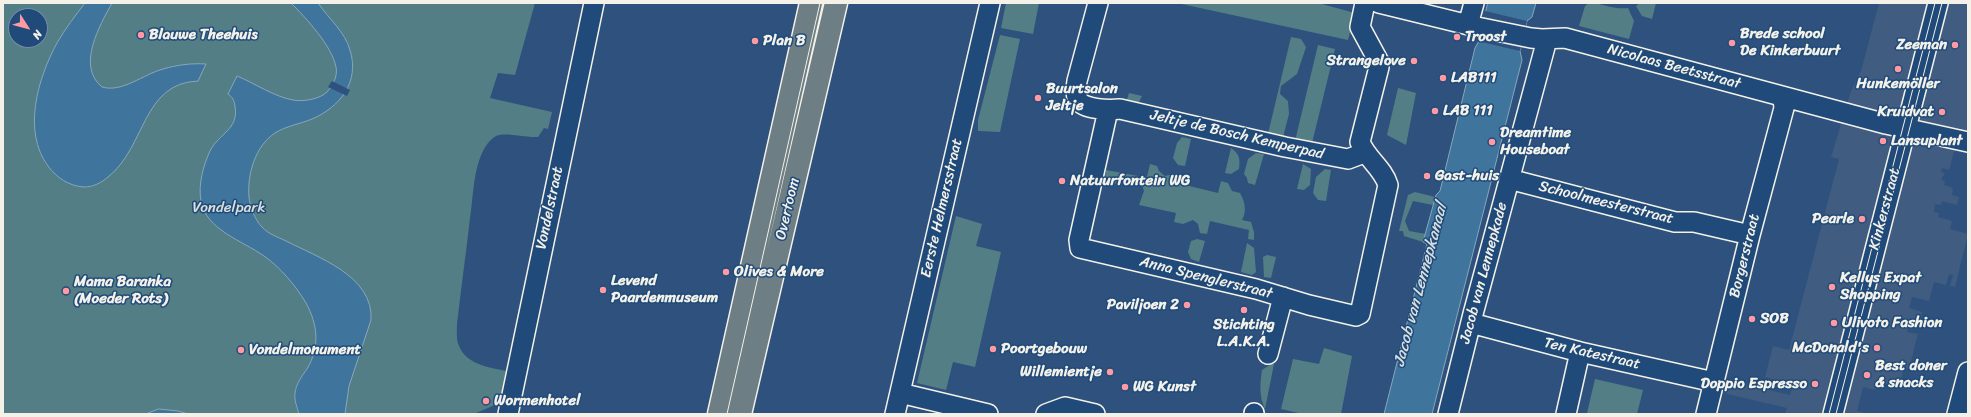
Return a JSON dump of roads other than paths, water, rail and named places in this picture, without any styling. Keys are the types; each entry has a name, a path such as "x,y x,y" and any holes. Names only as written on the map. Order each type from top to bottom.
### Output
{"main road":[{"name":"Overtoom","path":"719,414 811,3"},
{"name":"Overtoom","path":"740,414 836,3"}],"street":[{"name":"Vondelstraat","path":"508,414 594,3"},
{"name":"Eerste Helmersstraat","path":"895,414 990,3"},
{"name":"Jeltje de Bosch Kemperpad","path":"1098,3 1077,81 1076,92 1079,101 1087,106 1108,110 1120,109 1348,160 1364,153"},
{"path":"1364,153 1360,142 1379,67 1379,62 1360,27 1365,3"},
{"name":"Nicolaas Beetsstraat","path":"1379,3 1472,26 1537,39 1564,38 1783,98 1968,142"},
{"path":"1472,26 1474,3"},
{"name":"Kinkerstraat","path":"1832,414 1938,3"},
{"name":"Jacob van Lennepkade","path":"1448,414 1544,47 1537,39"},
{"name":"Borgerstraat","path":"1706,414 1750,235 1784,108 1783,98"},
{"name":"Anna Spenglerstraat","path":"1108,110 1079,240 1080,248 1256,289 1309,305 1356,316 1360,314 1388,184 1371,158 1364,153"},
{"name":"Schoolmeesterstraat","path":"1509,179 1675,222 1694,222 1750,235"},
{"path":"1268,354 1283,296"},
{"name":"Ten Katestraat","path":"1471,323 1580,352 1714,382"},
{"path":"1566,414 1580,352"},
{"path":"1957,414 1968,372"},
{"path":"900,393 988,414"},
{"path":"1046,414 1065,407 1094,414"}],"water":[{"path":"85,3 112,3 97,34 91,57 91,68 94,78 102,87 110,88 125,85 156,71 174,66 206,64 198,81 180,84 166,93 155,104 146,118 130,150 108,177 97,184 84,187 73,185 64,181 48,166 40,152 34,121 39,88 50,57 63,33"},
{"path":"291,3 318,3 341,31 350,50 352,73 350,83 339,100 331,108 312,119 275,133 262,145 257,153 249,180 250,205 259,224 267,232 327,261 354,280 363,291 369,305 371,320 349,386 345,414 299,414 295,393 300,380 311,361 316,344 315,328 310,311 287,277 270,260 226,234 210,220 204,211 200,195 203,169 207,157 214,145 234,121 235,104 228,94 237,76 279,96 297,101 311,99 324,94 333,83 336,74 334,59 324,41 311,24"},
{"name":"Jacob van Lennepkanaal","path":"1488,3 1536,3 1532,17 1527,21 1520,51 1522,60 1432,414 1384,414 1427,244 1423,242 1436,195 1440,191 1475,48 1479,41"},
{"path":"159,409 178,411 188,414 146,414"}],"tram line":[{"path":"727,414 820,3"},
{"path":"1829,414 1935,3"},
{"path":"1836,414 1942,3"}],"place":[{"name":"Blauwe Theehuis","path":"141,35"},
{"name":"Troost","path":"1457,37"},
{"name":"Plan B","path":"755,41"},
{"name":"Brede school De Kinkerbuurt","path":"1732,43"},
{"name":"Zeeman","path":"1955,45"},
{"name":"Strangelove","path":"1414,61"},
{"name":"Hunkemöller","path":"1898,69"},
{"name":"LAB111","path":"1443,78"},
{"name":"Buurtsalon Jeltje","path":"1038,98"},
{"name":"LAB 111","path":"1435,111"},
{"name":"Kruidvat","path":"1942,112"},
{"name":"Lansuplant","path":"1883,141"},
{"name":"Dreamtime Houseboat","path":"1492,142"},
{"name":"Gast-huis","path":"1427,176"},
{"name":"Natuurfontein WG","path":"1062,181"},
{"name":"Pearle","path":"1862,219"},
{"name":"Olives & More","path":"726,272"},
{"name":"Kellys Expat Shopping","path":"1832,287"},
{"name":"Levend Paardenmuseum","path":"603,290"},
{"name":"Mama Baranka (Moeder Rots)","path":"66,291"},
{"name":"Paviljoen 2","path":"1187,305"},
{"name":"Stichting L.A.K.A.","path":"1244,310"},
{"name":"SOB","path":"1752,319"},
{"name":"Ulivoto Fashion","path":"1834,323"},
{"name":"McDonald's","path":"1877,348"},
{"name":"Poortgebouw","path":"993,349"},
{"name":"Vondelmonument","path":"241,350"},
{"name":"Willemientje","path":"1110,372"},
{"name":"Best doner & snacks","path":"1867,375"},
{"name":"Doppio Espresso","path":"1815,384"},
{"name":"WG Kunst","path":"1125,387"},
{"name":"Wormenhotel","path":"486,401"}],"park label":[{"name":"Vondelpark","path":"229,208"}]}
